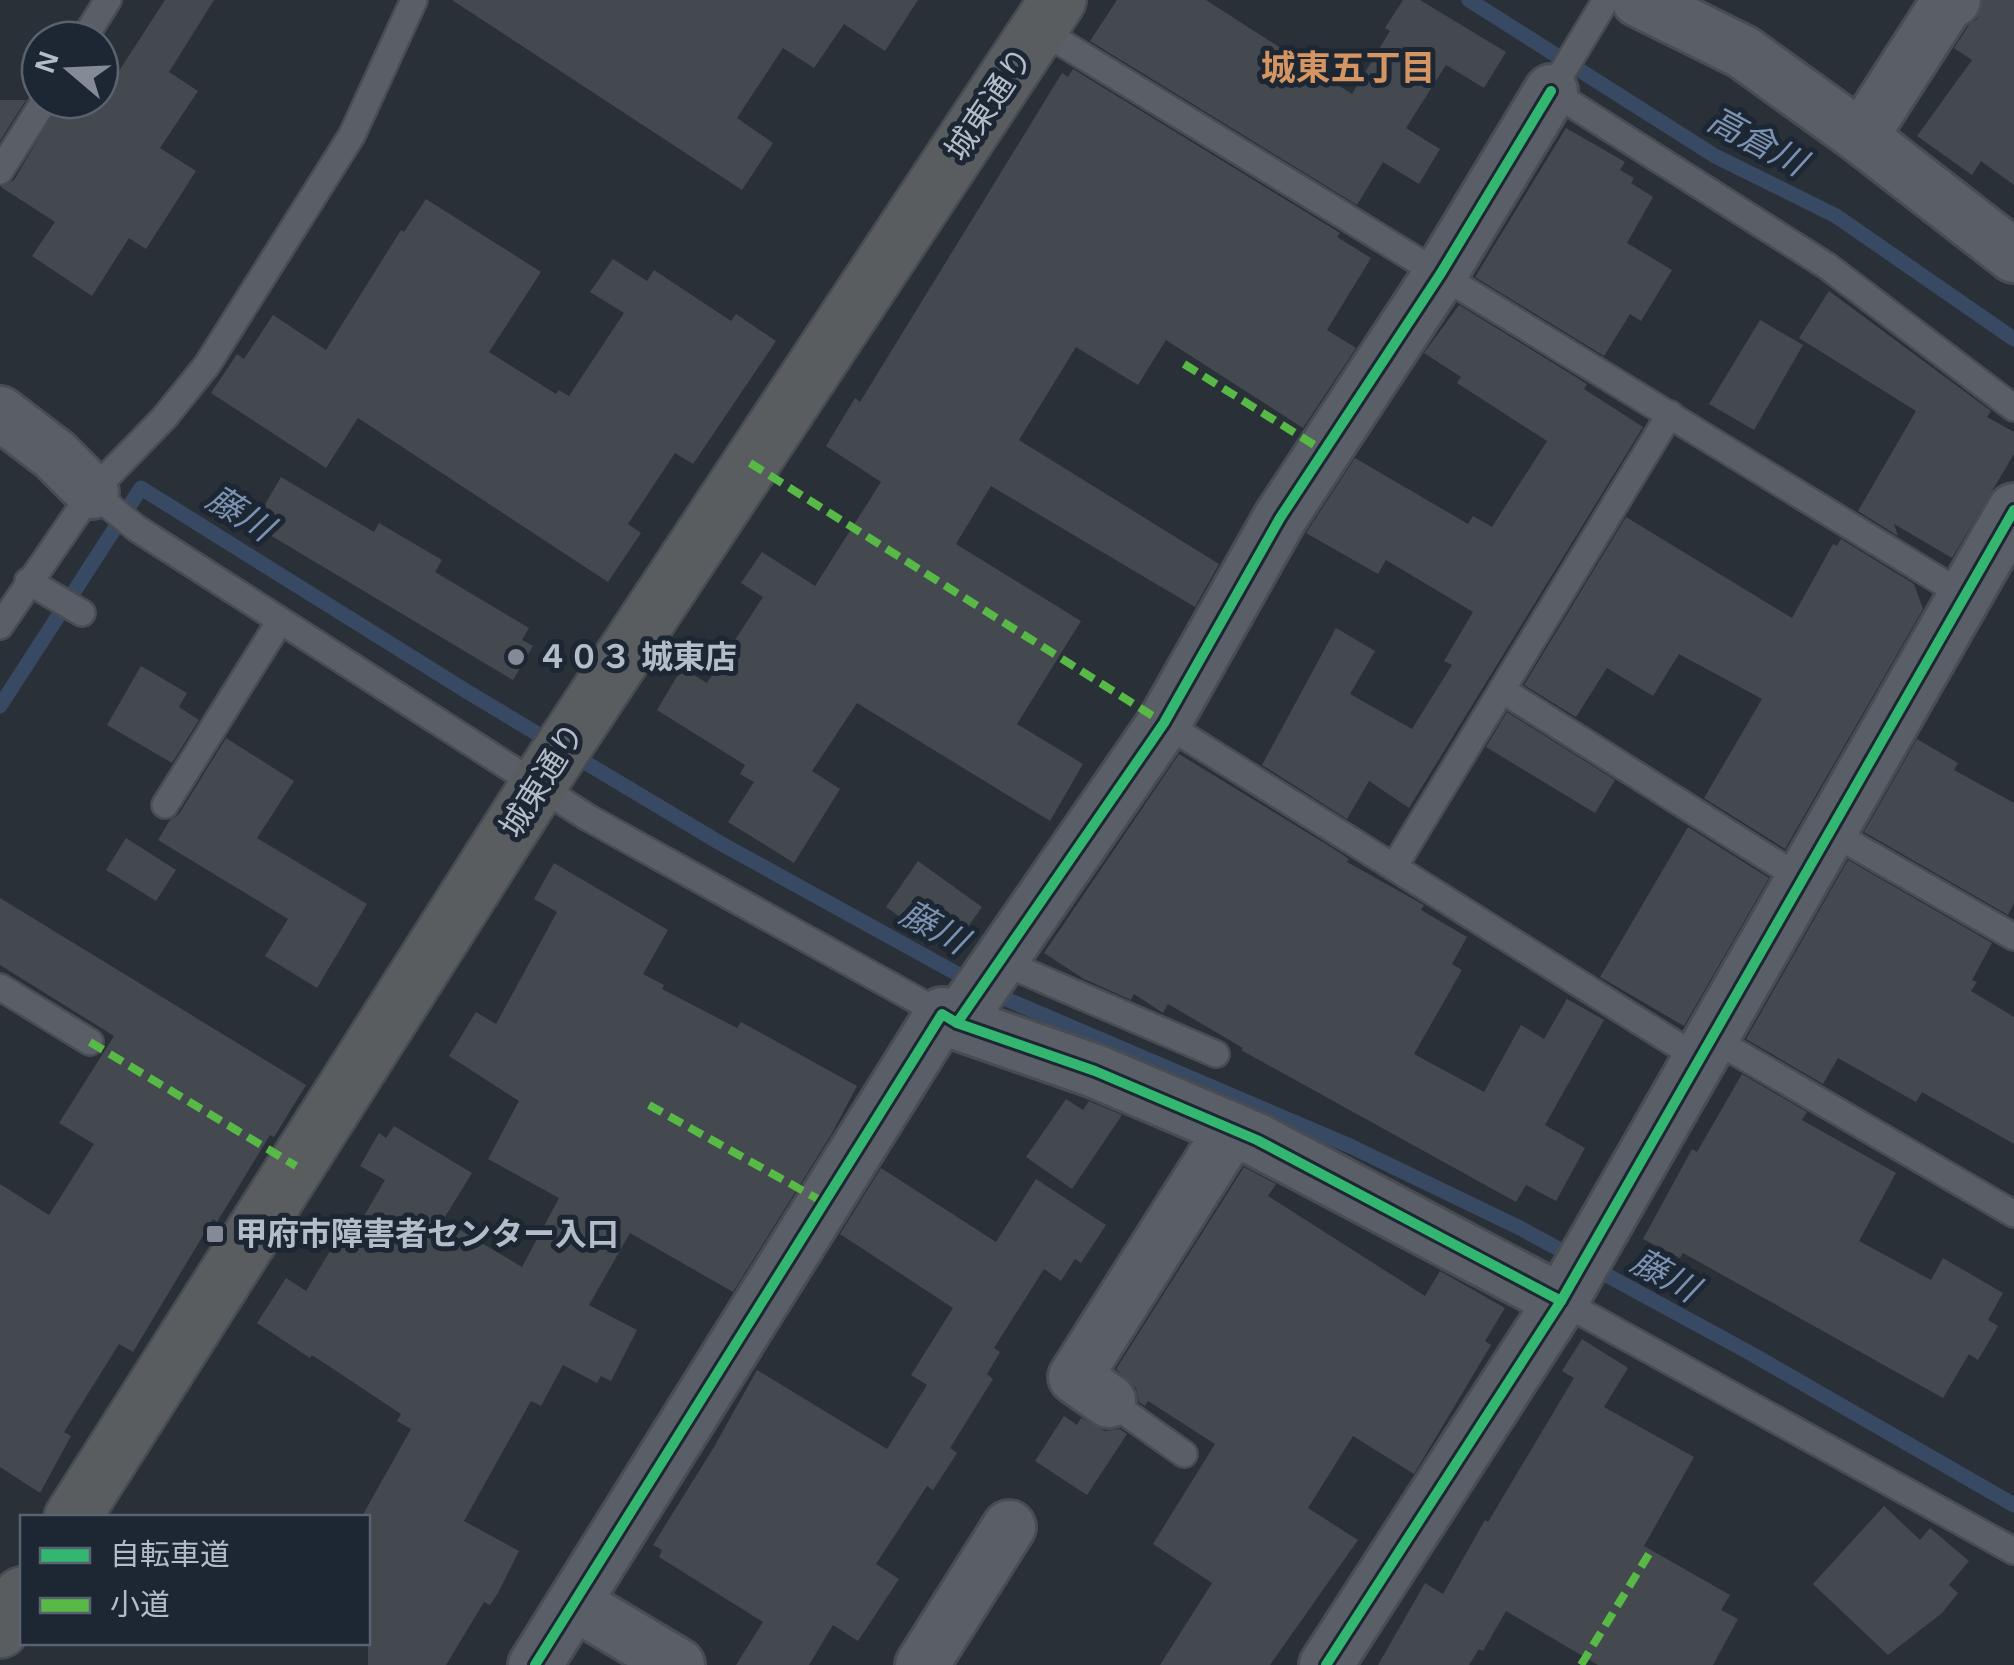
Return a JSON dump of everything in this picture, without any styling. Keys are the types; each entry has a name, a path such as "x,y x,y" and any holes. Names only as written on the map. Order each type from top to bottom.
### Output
{"highway":[{"name":"城東通り","path":"74,1515 553,761 1048,14"},
{"path":"0,1630 20,1598"}],"street":[{"path":"1638,0 1743,52 1861,137 2014,256"},
{"path":"1861,137 1948,2 1954,0"},
{"path":"536,1665 954,1017 1000,960 1164,722 1280,518 1441,273 1551,90"},
{"path":"0,413 54,455 100,500"},
{"path":"1330,1664 1564,1296 2014,510"},
{"path":"954,1017 1095,1071 1232,1130 1564,1296"},
{"path":"1109,1402 1075,1378 1232,1130"},
{"path":"922,1665 1008,1527"},
{"path":"574,1603 678,1665"}],"lane":[{"path":"0,626 36,586 207,365 352,135 414,0"},
{"path":"1606,0 1551,90 1827,266 2014,408"},
{"path":"1048,14 1441,273 1964,596"},
{"path":"0,171 32,120"},
{"path":"1394,867 1670,414"},
{"path":"100,500 136,528 280,621 553,761 612,831 954,1017"},
{"path":"36,586 82,613"},
{"path":"165,805 280,621"},
{"path":"1502,690 1803,880"},
{"path":"1164,722 1394,867 1704,1048 2014,1214"},
{"path":"1832,832 2014,937"},
{"path":"1000,960 1216,1054"},
{"path":"0,987 90,1042"},
{"path":"1564,1296 2014,1550"},
{"path":"1109,1402 1184,1454"}],"building":[{"path":"165,0 214,0 169,72 198,91 160,148 196,171 146,249 129,238 92,296 32,256 55,222 1,187 14,180 49,120 120,120 120,69"},
{"path":"452,0 918,0 885,51 844,24 814,68 783,48 737,118 773,143 742,190"},
{"path":"1117,0 1206,0 1352,94 1390,31 1385,28 1403,0 1420,0 1506,52 1484,88 1446,65 1406,128 1440,149 1419,184 1383,162 1357,205 1090,41"},
{"path":"1983,0 2014,0 2014,185 1981,161 1972,175 1917,136 1972,60 1954,48 1977,19"},
{"path":"1073,69 1340,233 1337,237 1371,258 1327,330 1356,348 1303,428 1166,340 1138,385 1076,347 1019,440 1219,564 1195,607 991,486 956,544 1081,621 1017,724 1083,764 1050,821 857,703 812,771 840,789 794,863 728,822 754,782 740,774 745,765 657,710 682,668 707,683 763,597 741,583 762,552 815,586 881,482 826,446 855,398 860,402 1062,73 1068,77"},
{"path":"0,100 20,100 20,109 0,141"},
{"path":"1566,128 1625,162 1620,170 1634,178 1631,183 1653,197 1627,243 1672,270 1641,321 1630,314 1604,356 1475,277"},
{"path":"426,199 541,272 489,352 556,394 559,390 569,396 624,313 590,292 613,259 647,281 654,270 731,321 736,314 776,341 693,464 675,453 628,524 641,533 608,582 358,418 326,468 211,393 237,354 244,359 273,315 326,350 401,230 404,232"},
{"path":"1829,291 1991,411 1987,417 2014,432 2014,454 1952,558 1894,524 1898,536 1858,511 1916,411 1799,338"},
{"path":"1459,305 1587,384 1584,389 1643,427 1409,808 1369,781 1347,819 1262,765 1336,628 1375,651 1350,694 1412,729 1452,665 1444,661 1473,612 1386,560 1378,574 1306,533 1355,458 1468,524 1473,516 1492,527 1547,441 1457,383 1461,377 1424,353"},
{"path":"1760,320 1803,345 1754,430 1709,404"},
{"path":"281,477 374,532 379,523 442,560 435,572 529,628 522,640 533,646 513,680 253,525"},
{"path":"1626,517 1792,618 1833,544 1837,546 1841,539 1914,584 1923,609 1785,849 1704,798 1762,699 1679,654 1653,696 1607,668 1576,717 1524,685"},
{"path":"141,666 187,693 179,707 199,720 172,763 107,725"},
{"path":"1507,712 1615,780 1595,813 1486,747"},
{"path":"226,738 294,781 257,838 367,904 317,988 265,956 288,919 158,840 170,820 179,814"},
{"path":"1917,739 1958,763 1954,770 2014,803 2014,903 2008,915 1864,832"},
{"path":"1179,754 1331,847 1349,859 1347,862 1424,905 1421,910 1467,937 1452,964 1462,970 1414,1054 1484,1092 1521,1025 1544,1039 1567,999 1604,1020 1545,1125 1585,1148 1556,1201 1526,1185 1516,1202 1241,1050 1168,1004 1163,1013 1134,994 1131,1000 1084,979 1044,953"},
{"path":"1688,827 1769,878 1684,1026 1600,977"},
{"path":"126,838 176,870 156,901 106,870"},
{"path":"1848,860 1992,943 1972,980 1977,982 1971,991 2014,1017 2014,1144 1922,1092 1916,1102 1838,1058 1823,1084 1746,1039"},
{"path":"918,861 982,907 950,952 886,907"},
{"path":"554,863 668,930 643,974 664,985 662,989 737,1028 741,1022 857,1086 733,1292 630,1233 589,1305 637,1330 611,1381 601,1376 597,1383 563,1365 541,1406 531,1401 464,1521 519,1551 498,1593 490,1605 484,1602 446,1665 368,1665 370,1515 363,1515 411,1429 397,1421 401,1414 257,1323 286,1278 306,1291 336,1241 346,1247 385,1180 360,1166 379,1133 386,1138 394,1126 472,1173 443,1220 522,1267 559,1198 488,1159 519,1101 449,1056 476,1012 496,1024 557,912 534,899"},
{"path":"0,898 306,1085 217,1222 213,1219 133,1352 119,1344 64,1432 71,1436 40,1493 0,1467 0,1184 49,1215 94,1144 59,1123 114,1036 0,965"},
{"path":"1742,1074 1807,1112 1802,1120 1896,1173 1859,1241 1931,1280 1943,1258 2003,1293 1988,1320 1998,1326 1978,1360 1969,1354 1943,1398 1683,1253 1680,1258 1643,1239 1692,1149 1697,1152"},
{"path":"1066,1099 1083,1110 1089,1101 1122,1115 1072,1189 1026,1157"},
{"path":"1244,1167 1276,1184 1268,1196 1425,1296 1440,1271 1505,1308 1485,1341 1491,1345 1414,1474 1353,1436 1308,1508 1358,1540 1270,1665 1160,1665 1212,1583 1153,1544 1215,1444 1148,1401 1145,1406 1139,1402 1136,1388 1116,1369"},
{"path":"881,1168 996,1242 1036,1179 1106,1225 1081,1263 1075,1259 1061,1281 1044,1269 994,1348 1000,1352 987,1374 993,1379 950,1448 957,1453 933,1490 927,1486 876,1564 899,1579 858,1641 833,1625 809,1665 736,1665 763,1622 659,1557 662,1550 653,1545 757,1370 887,1449 927,1385 911,1375 953,1308 840,1234"},
{"path":"1582,1339 1628,1368 1604,1407 1694,1457 1644,1546 1730,1595 1721,1610 1738,1619 1713,1665 1598,1665 1506,1611 1483,1651 1479,1649 1469,1665 1378,1665 1425,1583 1443,1594 1574,1378 1562,1371"},
{"path":"1064,1416 1077,1425 1081,1418 1105,1431 1120,1429 1127,1434 1087,1495 1035,1461"},
{"path":"1884,1506 1920,1540 1930,1528 1969,1561 1949,1585 1958,1593 1942,1613 1888,1655 1813,1584"}],"waterway":[{"name":"高倉川","path":"1469,0 1715,156 1836,216 2014,339"},
{"name":"藤川","path":"0,706 141,488 471,694 720,843 992,993 1350,1146 1520,1228 1750,1353 2014,1505"}],"marked path":[{"path":"1184,364 1324,451"},
{"path":"750,463 1164,723"},
{"path":"90,1042 296,1166"},
{"path":"649,1105 825,1203"},
{"path":"1581,1665 1649,1554"}],"cycle path":[{"path":"957,1023 1164,723 1280,518 1441,273 1551,91"},
{"path":"1326,1665 1561,1301 2014,510"},
{"path":"535,1665 942,1014 957,1023 1095,1071 1257,1140 1561,1301"}],"place":[{"name":"４０３ 城東店","path":"516,657"},
{"name":"甲府市障害者センター入口","path":"215,1234"}],"district":[{"name":"城東五丁目","path":"1348,68"}]}
